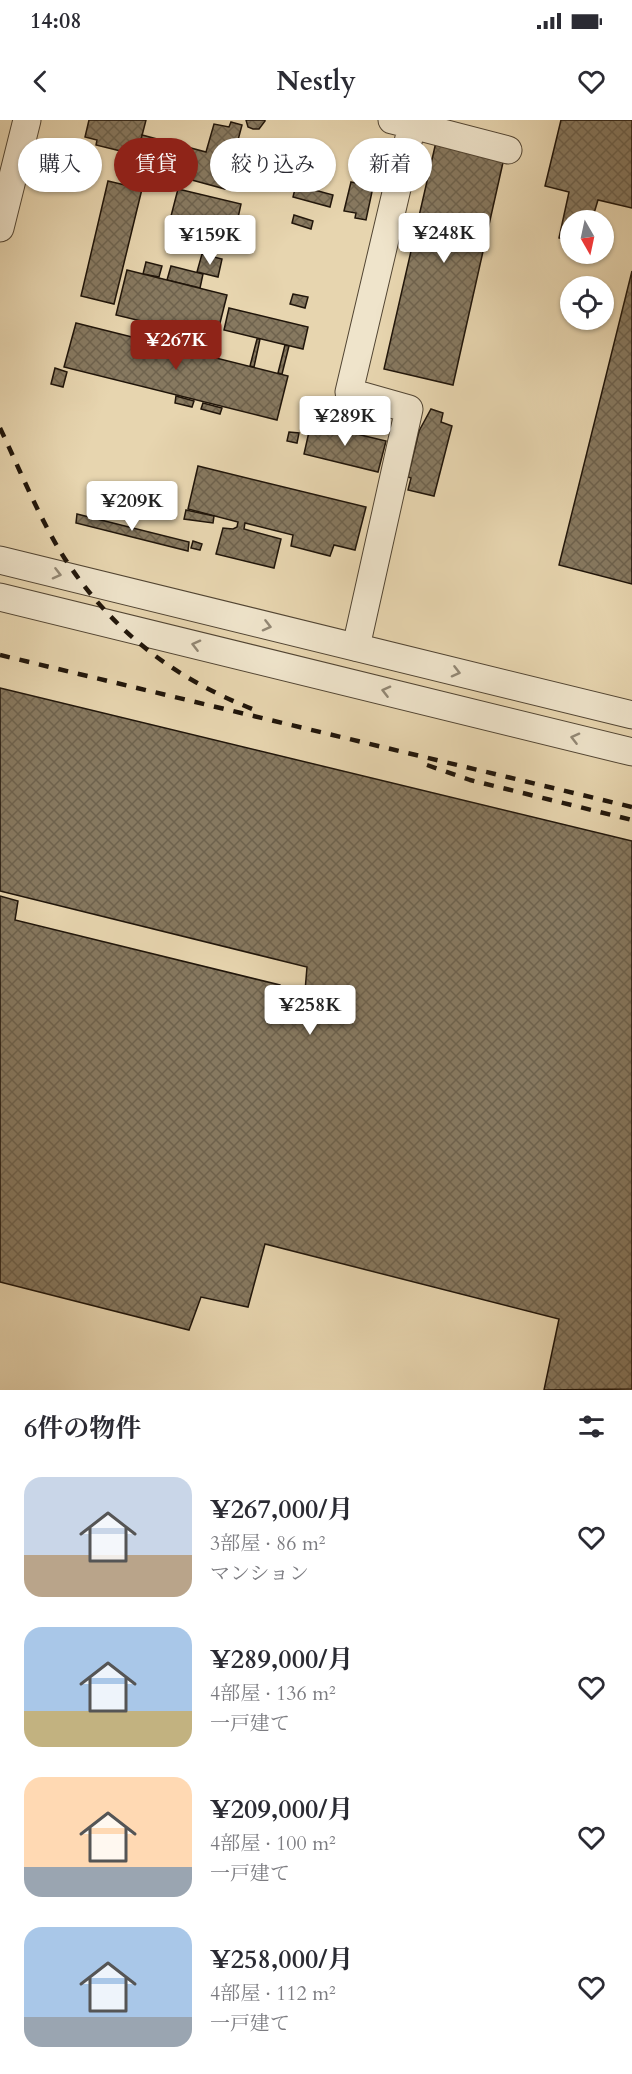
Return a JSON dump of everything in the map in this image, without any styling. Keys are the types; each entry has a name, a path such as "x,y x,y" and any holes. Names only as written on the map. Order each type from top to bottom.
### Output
{"lane":[{"path":"0,228 27,120"},
{"path":"356,647 409,409 349,392 402,122 507,150"},
{"path":"0,560 632,715"},
{"path":"2,597 632,752"}],"building":[{"path":"89,120 146,120 141,138 114,138 114,149 102,146 102,138 85,137"},
{"path":"246,120 265,121 259,129 253,129 248,127"},
{"path":"561,120 632,120 632,208 598,200 595,210 565,210 569,192 545,186"},
{"path":"231,122 242,125 239,138 210,138 214,124 229,127"},
{"path":"210,138 210,185 198,182 198,150 206,152"},
{"path":"436,142 504,158 453,385 384,369 425,192 432,192 432,159"},
{"path":"108,181 114,182 114,192 141,192 114,304 81,296"},
{"path":"177,192 191,192 241,204 234,236 170,220"},
{"path":"294,192 322,192 333,195 330,207 293,197"},
{"path":"349,192 372,192 366,220 355,218 356,213 344,211"},
{"path":"294,215 313,221 311,229 292,223"},
{"path":"202,254 222,259 218,277 197,272"},
{"path":"146,262 162,266 159,277 143,274"},
{"path":"171,266 203,274 200,288 167,280"},
{"path":"127,270 227,295 216,339 116,315"},
{"path":"632,271 632,584 559,565"},
{"path":"293,294 308,297 305,308 290,304"},
{"path":"229,308 308,327 303,349 224,330"},
{"path":"142,321 146,323 142,339 137,338"},
{"path":"76,323 288,376 277,420 64,367"},
{"path":"168,328 173,329 169,346 164,345"},
{"path":"257,339 260,339 254,367 250,366"},
{"path":"285,345 289,346 282,374 278,373"},
{"path":"55,368 67,372 63,387 51,384"},
{"path":"176,396 194,401 192,407 175,403"},
{"path":"203,403 222,408 220,414 201,409"},
{"path":"307,407 337,413 334,427 304,419"},
{"path":"431,409 443,413 441,422 452,426 434,496 408,490 411,478 408,477 419,431"},
{"path":"311,423 386,441 378,472 304,454"},
{"path":"289,432 299,433 297,443 287,441"},
{"path":"198,466 366,507 355,550 334,545 330,556 291,546 293,535 245,523 244,529 281,539 274,568 216,554 223,528 233,529 237,527 238,522 188,509"},
{"path":"186,510 214,516 213,523 184,519"},
{"path":"77,514 189,542 188,551 76,523"},
{"path":"193,541 202,544 200,550 191,548"},
{"path":"0,688 632,841 632,1389 544,1390 559,1319 265,1244 248,1307 201,1297 189,1330 0,1282 0,896 18,901 15,920 280,985 286,991 305,991 307,967 0,891"}],"railway":[{"path":"0,428 39,511 65,559 104,609 125,631 172,668 198,684 255,710"},
{"path":"0,655 632,807"},
{"path":"427,765 470,780 632,820"}]}
